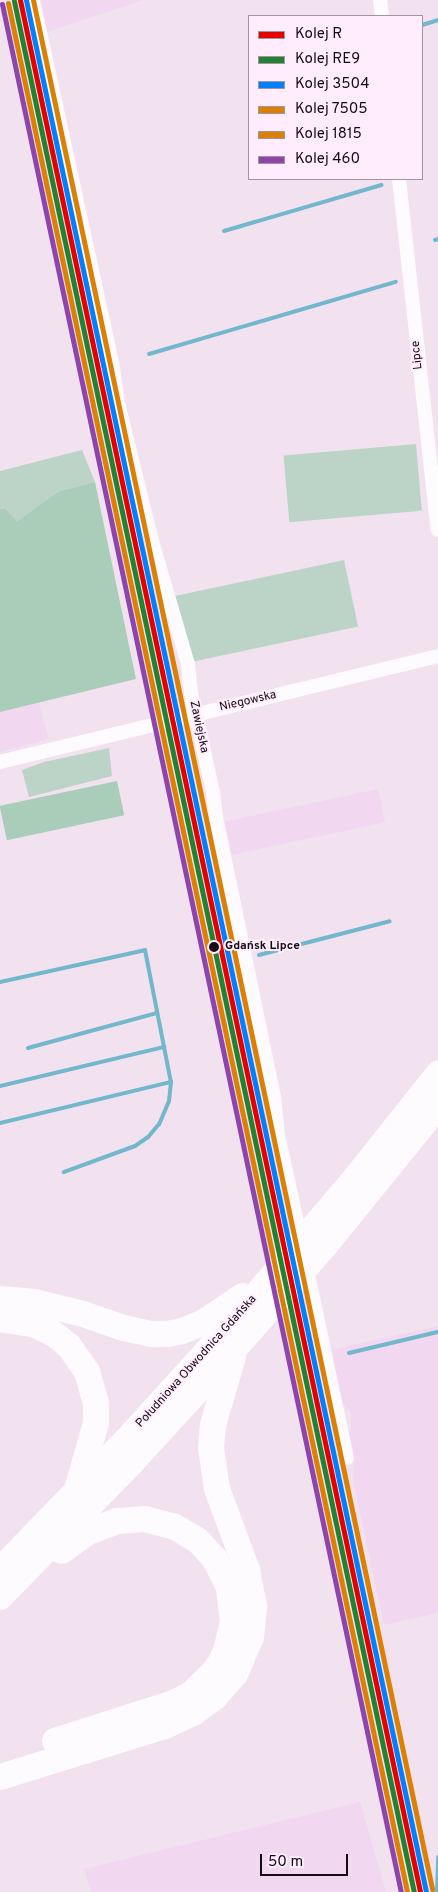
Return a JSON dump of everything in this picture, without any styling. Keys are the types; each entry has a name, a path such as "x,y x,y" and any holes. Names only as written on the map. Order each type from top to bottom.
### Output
{"highway":[{"name":"Południowa Obwodnica Gdańska","path":"2,1586 76,1494 184,1377 293,1254 438,1074"},
{"name":"Południowa Obwodnica Gdańska","path":"2,1586 132,1462 236,1349 323,1248 438,1106"},
{"path":"0,1299 35,1302 83,1314 120,1327 151,1334 167,1334 194,1327 222,1312 263,1275 293,1254"},
{"path":"0,1320 33,1324 54,1334 69,1346 87,1372 96,1402 96,1423 76,1494"},
{"path":"0,1758 61,1748 165,1726 193,1713 222,1689 235,1674 246,1654 254,1620 253,1594 247,1570 222,1504 213,1472 211,1448 213,1425 236,1349"},
{"path":"0,1777 61,1748 180,1700 202,1684 220,1662 231,1635 233,1611 229,1588 215,1559 187,1533 161,1522 131,1519 102,1526 88,1532 56,1555 38,1573 2,1586"}],"street":[{"name":"Zawiejska","path":"33,0 112,362 118,403 152,541 188,664 196,714 274,1098 278,1135 347,1458"},
{"path":"380,0 382,15"},
{"name":"Lipce","path":"399,180 438,530"},
{"name":"Niegowska","path":"0,762 438,656"}],"shaded area":[{"path":"38,0 143,0 46,32"},
{"path":"39,703 49,739 0,752 0,712"},
{"path":"378,789 385,822 231,855 224,822"},
{"path":"438,1326 438,1613 384,1625 354,1485 353,1450 348,1432 351,1430 351,1413 342,1403 330,1350"},
{"path":"360,1802 386,1892 91,1892 84,1869"}],"green space":[{"path":"416,444 422,511 289,522 284,456"},
{"path":"82,450 95,482 59,491 17,521 5,508 0,509 0,471"},
{"path":"95,482 136,679 0,712 0,509 5,508 17,521 59,491"},
{"path":"344,560 358,627 189,662 175,596"},
{"path":"109,748 112,776 29,797 22,770 44,762"},
{"path":"117,781 124,815 7,840 0,806"}],"waterway":[{"path":"423,25 438,20"},
{"path":"224,231 381,185"},
{"path":"149,354 396,282"},
{"path":"259,955 390,921"},
{"path":"0,982 145,950 171,1082 169,1101 159,1124 148,1137 135,1146 64,1172"},
{"path":"28,1048 157,1013"},
{"path":"0,1086 164,1047"},
{"path":"0,1123 171,1082"},
{"path":"349,1353 438,1332"},
{"path":"437,1892 438,1857"}],"rail line":[{"name":"R","path":"20,0 420,1892"},
{"name":"3504","path":"26,0 426,1891"},
{"name":"1815","path":"33,0 432,1889"},
{"name":"RE9","path":"14,1 414,1892"},
{"name":"7505","path":"8,3 407,1892"},
{"name":"460","path":"2,4 401,1892"}],"place":[{"name":"Gdańsk Lipce","path":"214,947"}]}
